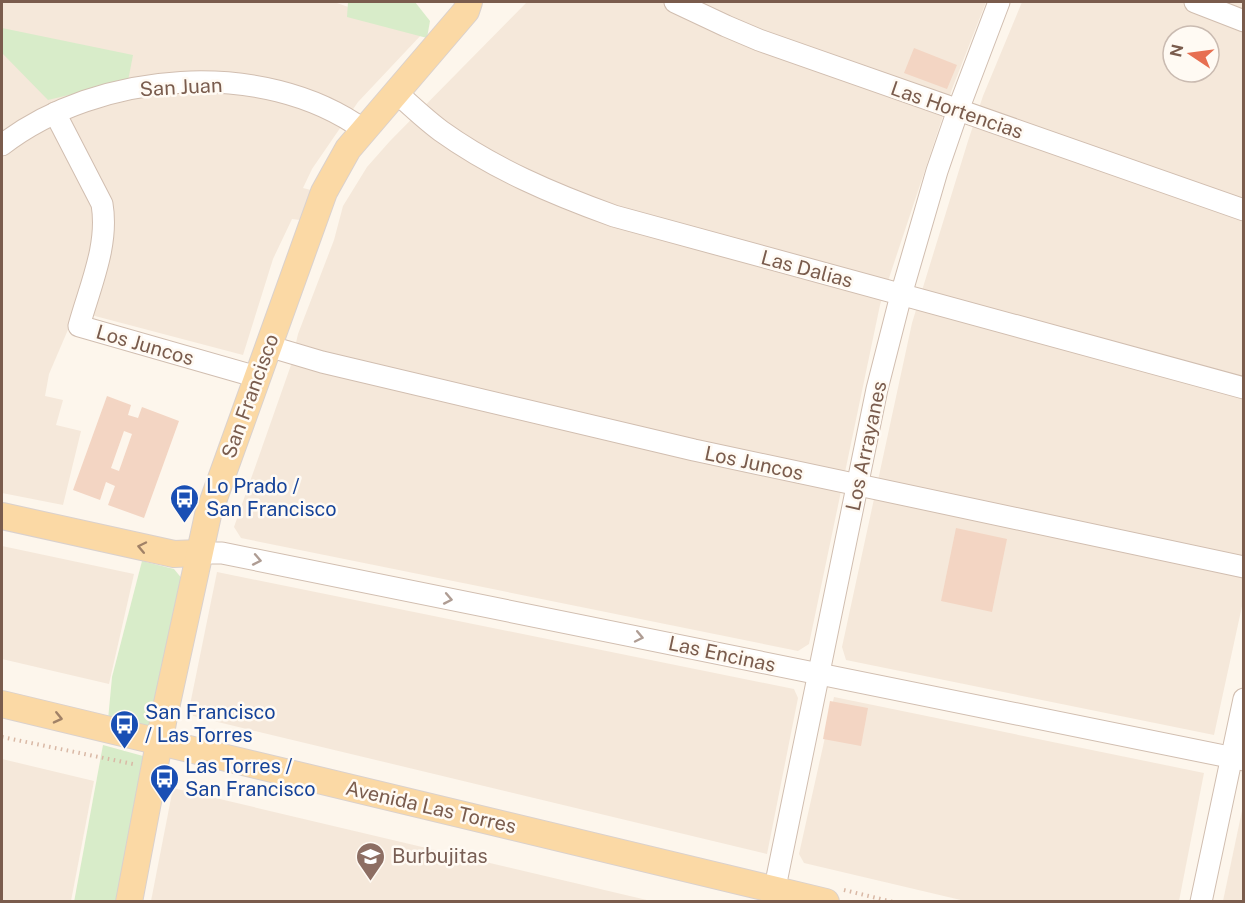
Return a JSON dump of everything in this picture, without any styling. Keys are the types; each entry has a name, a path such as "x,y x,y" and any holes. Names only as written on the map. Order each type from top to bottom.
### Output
{"main road":[{"name":"San Francisco","path":"129,902 159,742 199,553 215,491 324,192 348,149 468,4"},
{"path":"2,516 174,554 199,553"},
{"name":"Avenida Las Torres","path":"2,704 773,895 826,902"}],"street":[{"name":"Las Hortencias","path":"675,2 759,40 1244,210"},
{"name":"Los Arrayanes","path":"773,895 877,389 928,202 958,110 999,2"},
{"path":"1196,2 1244,21"},
{"name":"San Juan","path":"2,145 56,113 91,99 129,89 172,83 225,83 263,88 327,107 364,130"},
{"name":"Las Dalias","path":"396,92 440,130 480,157 572,201 656,229 1244,388"},
{"name":"Los Juncos","path":"56,113 102,204 104,215 105,226 100,253 79,326 257,377"},
{"name":"Los Juncos","path":"268,346 322,362 532,413 1244,567"},
{"name":"Las Encinas","path":"199,553 222,553 1237,759"},
{"path":"1201,902 1237,759 1244,699"}],"path":[{"path":"2,737 154,769"}],"shaded area":[{"path":"2,2 334,2 423,33 358,102 312,169 303,188 311,190 300,220 292,219 273,259 243,355 76,311 49,374 45,396 63,400 56,425 81,431 63,505 2,493"},
{"path":"527,2 986,2 952,89 880,305 809,644 798,651 241,538 234,527 291,365 298,334 334,240 343,206 367,167 390,141"},
{"path":"1022,2 1243,2 1244,597 1214,735 846,660 842,647 912,323 983,96"},
{"path":"2,546 134,574 109,684 2,659"},
{"path":"217,572 794,689 798,698 767,854 193,716 190,705"},
{"path":"834,697 1204,773 1179,901 965,901 804,863 799,854"},
{"path":"2,759 94,781 71,901 2,901"},
{"path":"173,788 651,901 151,901"},
{"path":"1243,806 1243,901 1223,901"}],"green space":[{"path":"348,2 415,2 430,21 427,38 347,17"},
{"path":"2,28 133,55 128,81 48,100 2,53"},
{"path":"142,561 174,569 183,580 156,717 147,727 108,720 112,677"},
{"path":"103,745 143,756 117,901 74,902"}],"building":[{"path":"914,48 957,65 947,89 904,73"},
{"path":"107,396 131,405 128,415 138,418 142,407 179,421 144,518 108,505 115,486 106,482 100,500 73,490","holes":["124,431 132,434 119,471 111,468"]},
{"path":"956,528 1007,539 992,612 941,601"},
{"path":"830,701 868,708 861,746 823,739"}],"place":[{"name":"Lo Prado / San Francisco","path":"185,524"},
{"name":"San Francisco / Las Torres","path":"124,750"},
{"name":"Las Torres / San Francisco","path":"164,804"},
{"name":"Burbujitas","path":"371,882"}]}
